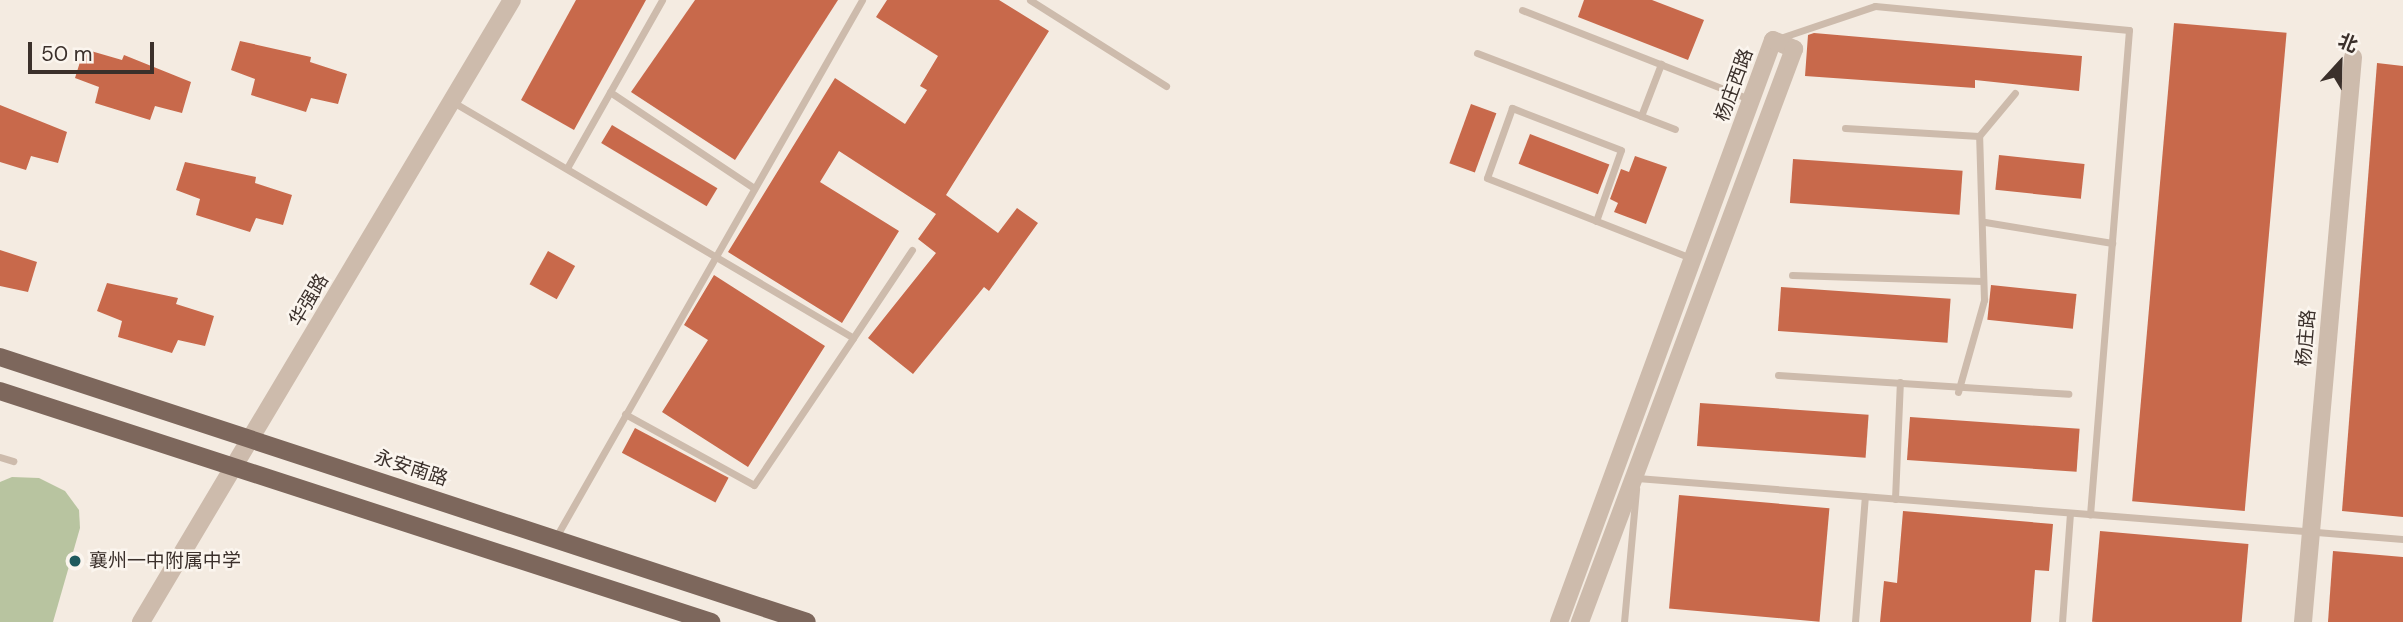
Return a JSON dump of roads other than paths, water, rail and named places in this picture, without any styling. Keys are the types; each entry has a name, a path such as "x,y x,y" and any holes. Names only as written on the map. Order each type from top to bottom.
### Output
{"main road":[{"name":"永安南路","path":"0,357 807,622"},
{"path":"0,391 711,622"}],"street":[{"name":"华强路","path":"141,622 512,0"},
{"name":"杨庄西路","path":"1559,622 1773,40 1794,49 1580,622"},
{"name":"杨庄路","path":"2303,622 2353,58"}],"lane":[{"path":"567,168 662,0"},
{"path":"555,538 862,0"},
{"path":"1030,0 1166,86"},
{"path":"1773,40 1875,6 2129,30 2090,514"},
{"path":"1522,10 1751,100"},
{"path":"1477,53 1675,129"},
{"path":"1642,116 1661,64"},
{"path":"610,92 754,188"},
{"path":"1958,391 1984,300 1986,222 1979,136 2015,93"},
{"path":"452,101 853,338"},
{"path":"1596,221 1621,150 1512,108 1487,178 1596,221 1692,258"},
{"path":"1845,128 1979,136"},
{"path":"1986,222 2112,243"},
{"path":"625,414 754,485 912,250"},
{"path":"1791,275 1983,281"},
{"path":"1778,375 1899,382 1958,391 2068,394"},
{"path":"1895,499 1899,382"},
{"path":"0,457 13,461"},
{"path":"1625,622 1637,469 1895,499 2403,539"},
{"path":"1855,622 1865,496"},
{"path":"2062,622 2070,513"}],"place":[{"name":"襄州一中附属中学","path":"75,561"}]}
